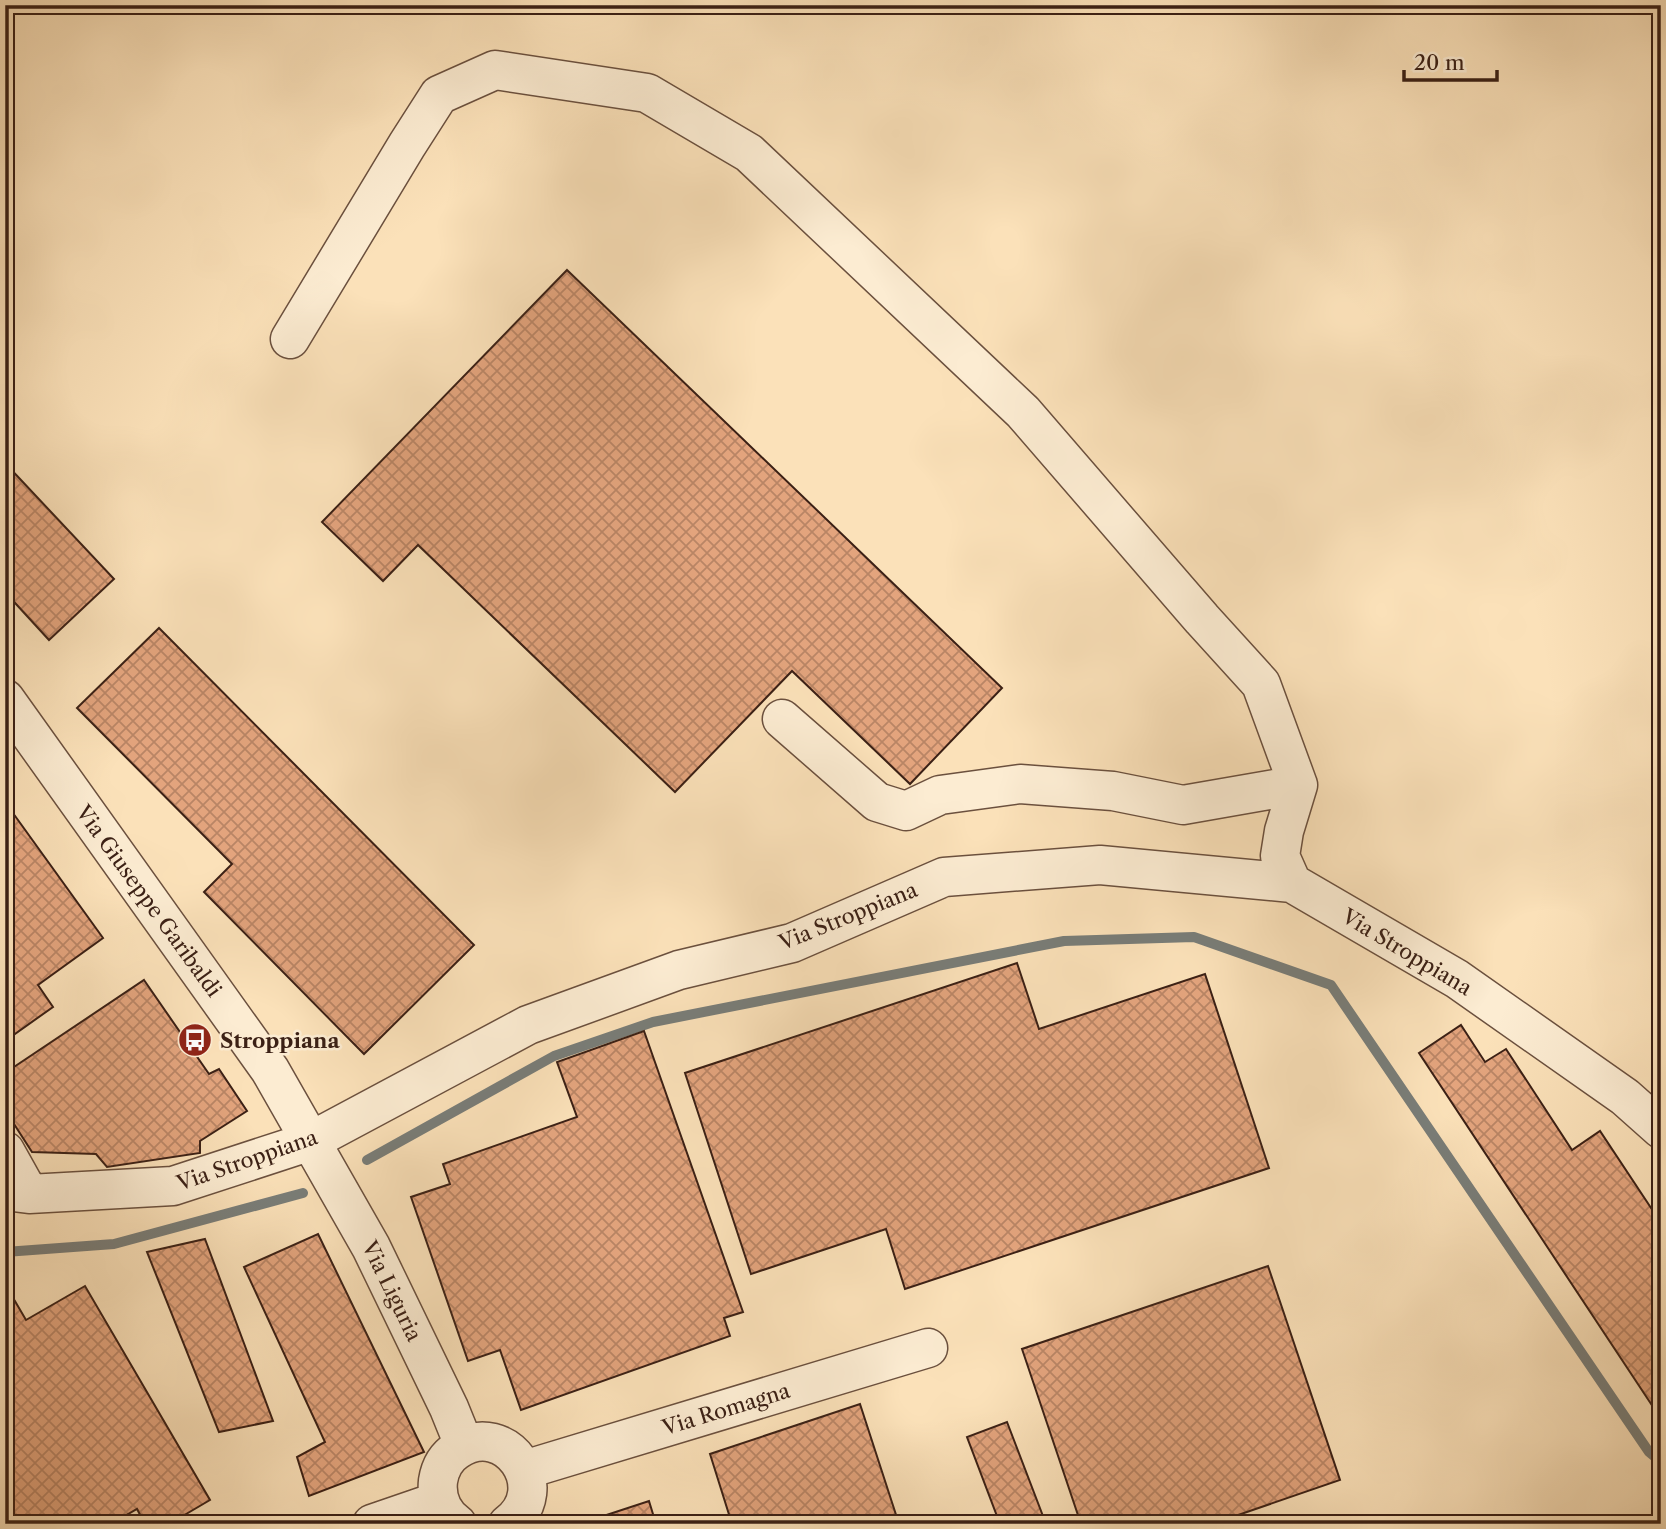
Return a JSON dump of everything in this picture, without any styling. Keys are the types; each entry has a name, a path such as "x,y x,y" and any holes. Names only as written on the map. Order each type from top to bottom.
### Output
{"street":[{"path":"290,339 439,94 495,70 647,93 749,153 1023,412 1261,684 1298,785 1284,831 1280,856 1292,883"},
{"name":"Via Giuseppe Garibaldi","path":"5,699 270,1070 311,1141"},
{"path":"782,719 877,802 906,811 940,796 1020,784 1112,791 1183,805 1298,785"},
{"name":"Via Stroppiana","path":"17,1192 173,1186 311,1141 528,1025 679,970 792,943 944,877 1100,865 1292,883 1457,979 1625,1097 1661,1129"},
{"name":"Via Liguria","path":"311,1141 371,1247 449,1408 464,1445"},
{"path":"5,1151 17,1192"},
{"name":"Via Romagna","path":"524,1470 928,1348"},
{"path":"372,1524 448,1512 437,1488 444,1462 464,1445 484,1441 495,1443 513,1453 524,1470 527,1481 525,1503 508,1524"}],"building":[{"path":"567,270 1002,688 910,784 792,671 675,792 418,545 383,581 322,522"},
{"path":"5,463 114,579 49,640 5,592"},
{"path":"159,628 474,945 364,1054 204,892 232,864 77,708"},
{"path":"5,802 103,938 38,985 53,1007 5,1041"},
{"path":"1017,963 1039,1029 1205,974 1269,1168 905,1289 886,1229 751,1274 685,1073"},
{"path":"144,980 209,1074 219,1069 247,1111 200,1141 200,1153 107,1167 96,1154 32,1152 5,1110 5,1073"},
{"path":"1461,1025 1485,1062 1506,1049 1572,1150 1600,1131 1661,1223 1661,1419 1419,1053"},
{"path":"644,1031 743,1312 724,1318 730,1336 521,1410 500,1350 468,1361 411,1197 450,1184 443,1164 577,1117 557,1062"},
{"path":"318,1234 424,1452 309,1496 297,1457 325,1442 244,1267"},
{"path":"205,1239 273,1421 219,1432 147,1252"},
{"path":"1268,1266 1340,1480 1212,1524 1081,1524 1022,1349"},
{"path":"5,1284 26,1320 85,1286 210,1500 169,1524 145,1524 137,1509 111,1524 5,1524"},
{"path":"860,1404 899,1524 732,1524 710,1454"},
{"path":"1007,1422 1046,1524 1000,1524 967,1437"},
{"path":"649,1501 656,1524 579,1524"}],"waterway":[{"path":"367,1160 554,1056 653,1022 1064,941 1194,937 1331,985 1649,1452 1661,1462"},
{"path":"5,1252 114,1244 303,1193"}],"place":[{"name":"Stroppiana","path":"195,1040"}]}
